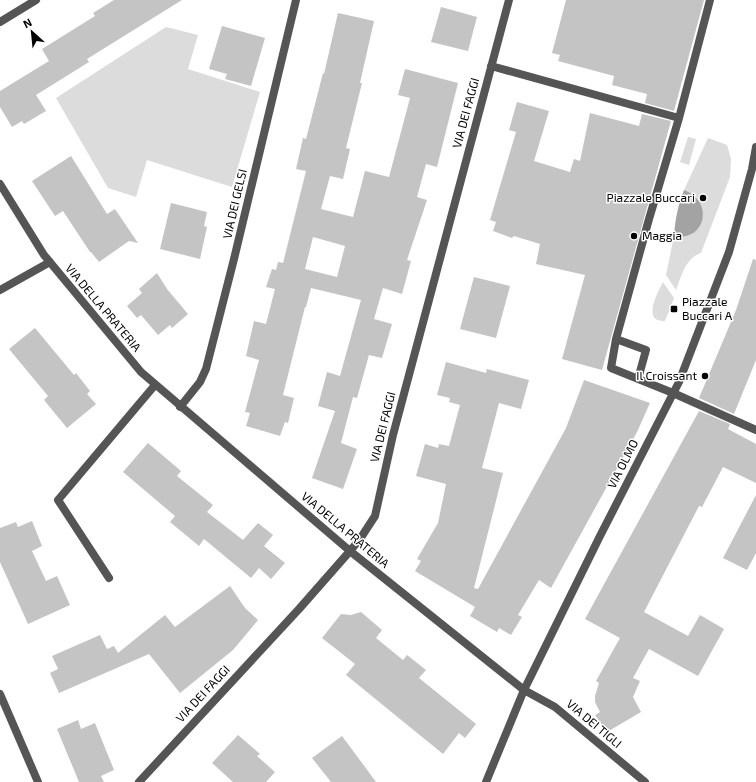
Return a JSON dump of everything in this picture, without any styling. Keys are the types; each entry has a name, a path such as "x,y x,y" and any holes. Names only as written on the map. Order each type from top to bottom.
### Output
{"street":[{"path":"0,22 36,0"},
{"name":"VIA DEI GELSI","path":"180,407 200,382 206,369 296,0"},
{"name":"VIA DEI FAGGI","path":"139,782 350,551 375,516 393,434 509,0"},
{"path":"710,0 679,118 648,219 616,339 611,368 673,393 756,430"},
{"path":"491,66 679,118"},
{"name":"VIA OLMO","path":"486,782 524,690 600,536 679,382 729,252 752,169 756,149"},
{"name":"VIA DELLA PRATERIA","path":"0,184 44,255 141,372 180,407 350,551 524,690"},
{"name":"VIA DELLA PRATERIA","path":"0,290 50,262"},
{"path":"616,339 646,350 638,379"},
{"path":"109,578 58,500 155,385"},
{"name":"VIA DEI TIGLI","path":"524,690 555,707 646,782"},
{"path":"0,694 38,782"}],"shaded area":[{"path":"166,27 198,35 188,69 260,92 232,187 147,160 136,197 108,188 56,98"},
{"path":"688,137 696,139 689,165 680,162"},
{"path":"708,138 727,145 731,159 730,177 701,253 691,259 688,263 682,273 676,290 666,275 674,236 685,236 693,232 699,225 703,215 689,192 684,190"},
{"path":"684,190 694,196 700,203 703,211 702,220 699,227 693,233 685,236 674,236 677,213"},
{"path":"663,282 674,298 665,321 658,320 654,317 653,312 655,299"}],"building":[{"path":"114,0 182,0 87,59 89,62 36,95 46,111 24,124 22,121 12,127 0,107 0,91 49,61 42,49 95,16 93,13"},
{"path":"566,0 704,0 674,111 645,103 647,94 612,85 614,76 558,61 560,55 552,53"},
{"path":"441,7 477,17 468,51 431,42"},
{"path":"338,13 374,21 360,83 362,83 346,148 350,149 343,179 330,176 321,209 353,217 365,171 389,177 410,98 398,95 405,69 458,83 437,167 426,164 417,197 427,200 407,260 411,261 402,294 383,288 374,319 392,324 382,358 369,355 357,398 353,397 341,443 357,449 343,489 312,478 335,411 318,406 327,372 340,376 361,300 311,288 283,395 294,398 288,423 285,422 280,436 246,426 250,413 245,412 259,360 246,356 254,321 266,324 275,289 266,287 272,269 276,270 278,262 283,263 306,171 296,169 303,138 306,139 323,73 324,74","holes":["313,237 345,246 337,277 305,269"]},
{"path":"222,26 265,38 251,86 225,79 227,74 209,69"},
{"path":"517,102 549,111 534,161 570,172 574,159 580,161 590,113 639,126 642,114 671,121 602,370 562,359 585,275 536,264 540,244 514,236 512,238 493,231 496,222 490,220 516,132 509,130"},
{"path":"71,156 107,214 115,209 138,243 129,241 99,262 90,252 63,211 55,216 32,181"},
{"path":"171,203 207,212 204,226 207,227 200,259 160,249"},
{"path":"753,259 756,260 756,360 734,414 699,398 736,310"},
{"path":"157,273 167,289 188,314 172,328 170,325 158,335 141,315 137,318 127,306 142,293 139,289"},
{"path":"474,277 510,286 496,338 460,329"},
{"path":"35,328 74,375 76,373 90,391 87,394 96,404 67,428 44,400 48,396 9,349"},
{"path":"446,362 486,373 487,369 529,380 521,409 499,403 482,468 503,473 474,588 478,589 566,428 584,380 650,403 637,432 551,588 539,580 518,615 522,617 511,635 499,628 497,632 470,616 475,607 415,571 421,561 417,559 438,523 446,484 416,476 425,444 438,448 439,444 449,446 460,405 449,402 450,398 437,395"},
{"path":"699,411 730,424 728,429 756,444 756,483 723,467 702,507 699,506 644,612 688,636 700,615 724,629 698,676 649,649 633,678 640,681 633,697 641,712 607,732 595,715 600,712 595,702 595,696 599,683 596,681 620,638 585,619"},
{"path":"148,443 181,471 177,476 213,505 207,512 243,540 258,523 273,535 264,546 285,563 271,579 259,568 251,578 204,539 199,546 170,522 175,516 123,472"},
{"path":"756,495 756,553 747,570 723,558"},
{"path":"32,521 42,546 32,551 46,581 57,576 70,605 28,624 0,562 0,528 16,522 18,527"},
{"path":"230,586 245,608 258,620 233,650 180,693 149,654 59,693 50,673 58,669 52,656 100,635 107,649 114,646 118,653 165,615 175,627"},
{"path":"361,612 382,630 376,638 403,660 407,655 426,670 419,678 476,724 465,738 459,733 443,754 346,675 355,664 322,638 341,614 351,615"},
{"path":"78,720 81,729 95,723 114,770 101,776 104,782 79,782 57,729"},
{"path":"238,735 260,754 257,756 275,772 266,782 233,782 212,763"},
{"path":"342,736 376,782 331,782 312,758"}],"place":[{"name":"Piazzale Buccari","path":"703,198"},
{"name":"Maggia","path":"634,236"},
{"name":"Piazzale Buccari A","path":"674,309"},
{"name":"Il Croissant","path":"705,376"}]}
